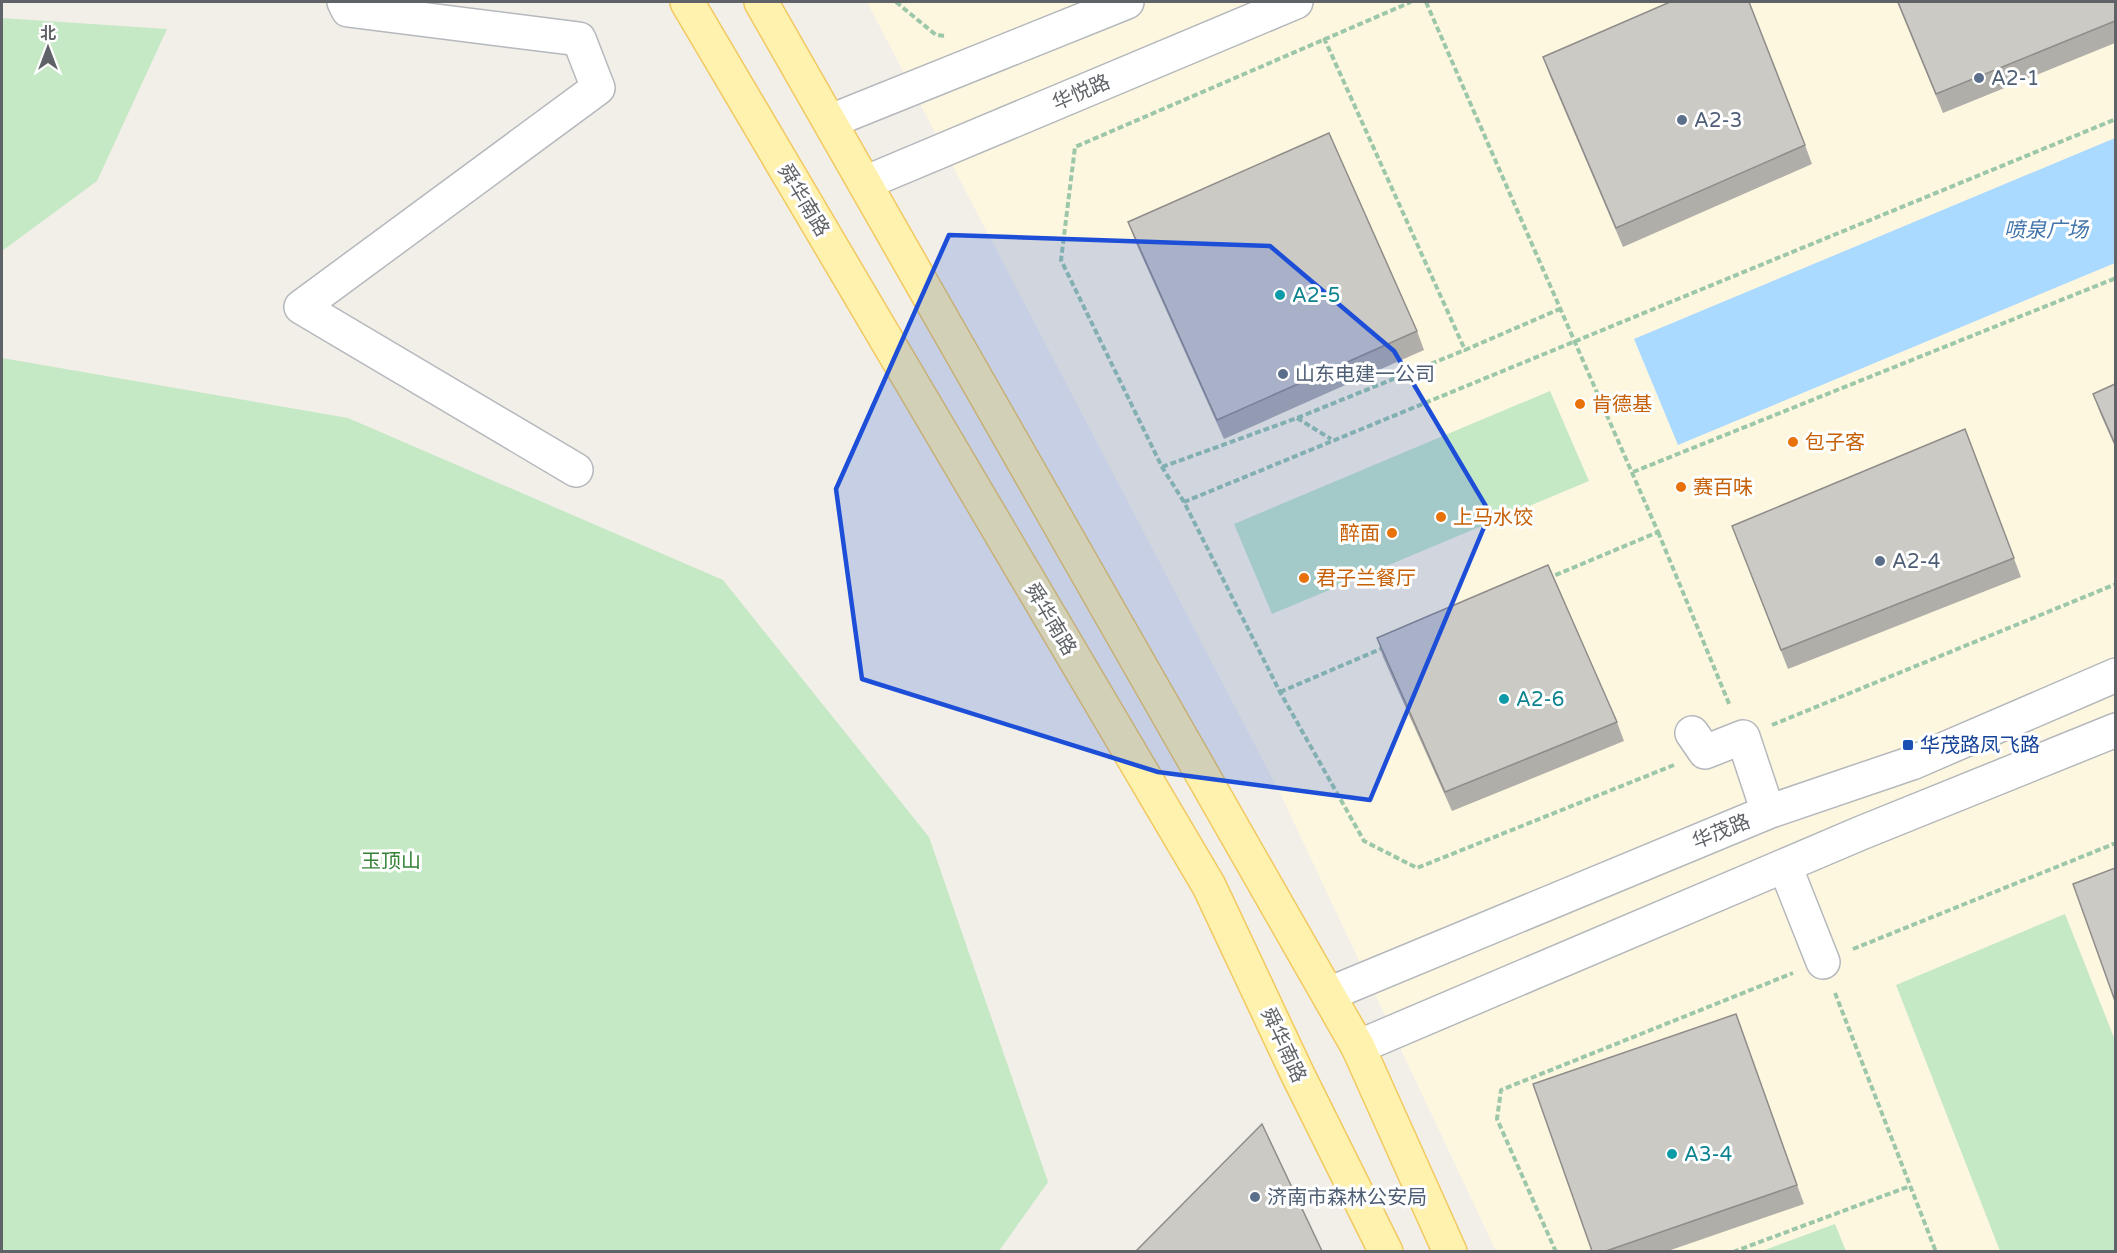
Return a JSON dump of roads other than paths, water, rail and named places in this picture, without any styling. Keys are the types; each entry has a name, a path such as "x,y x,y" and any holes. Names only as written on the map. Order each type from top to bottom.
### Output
{"main road":[{"name":"舜华南路","path":"687,2 1209,886 1297,1073 1386,1251"},
{"path":"762,2 867,182 1329,994 1358,1047 1450,1251"}],"street":[{"path":"344,2 348,10 579,39 598,88 301,307 576,470"},
{"path":"831,121 1127,2"},
{"name":"华悦路","path":"867,182 1296,2"},
{"name":"华茂路","path":"1329,994 1768,812 1912,763 2115,675"},
{"path":"1358,1047 1785,866 2115,730"},
{"path":"1698,743 1743,737 1768,812"},
{"path":"1785,866 1823,962"}],"water":[{"name":"喷泉广场","path":"2115,138 2115,263 1678,445 1634,339"}],"place":[{"name":"A2-1","path":"1979,78"},
{"name":"A2-3","path":"1682,120"},
{"name":"A2-5","path":"1280,295"},
{"name":"山东电建一公司","path":"1283,374"},
{"name":"肯德基","path":"1580,404"},
{"name":"包子客","path":"1793,442"},
{"name":"赛百味","path":"1681,487"},
{"name":"上马水饺","path":"1441,517"},
{"name":"醉面","path":"1392,533"},
{"name":"A2-4","path":"1880,561"},
{"name":"君子兰餐厅","path":"1304,578"},
{"name":"A2-6","path":"1504,699"},
{"name":"华茂路凤飞路","path":"1908,745"},
{"name":"A3-4","path":"1672,1154"},
{"name":"济南市森林公安局","path":"1255,1197"}],"park label":[{"name":"玉顶山","path":"391,861"}]}
